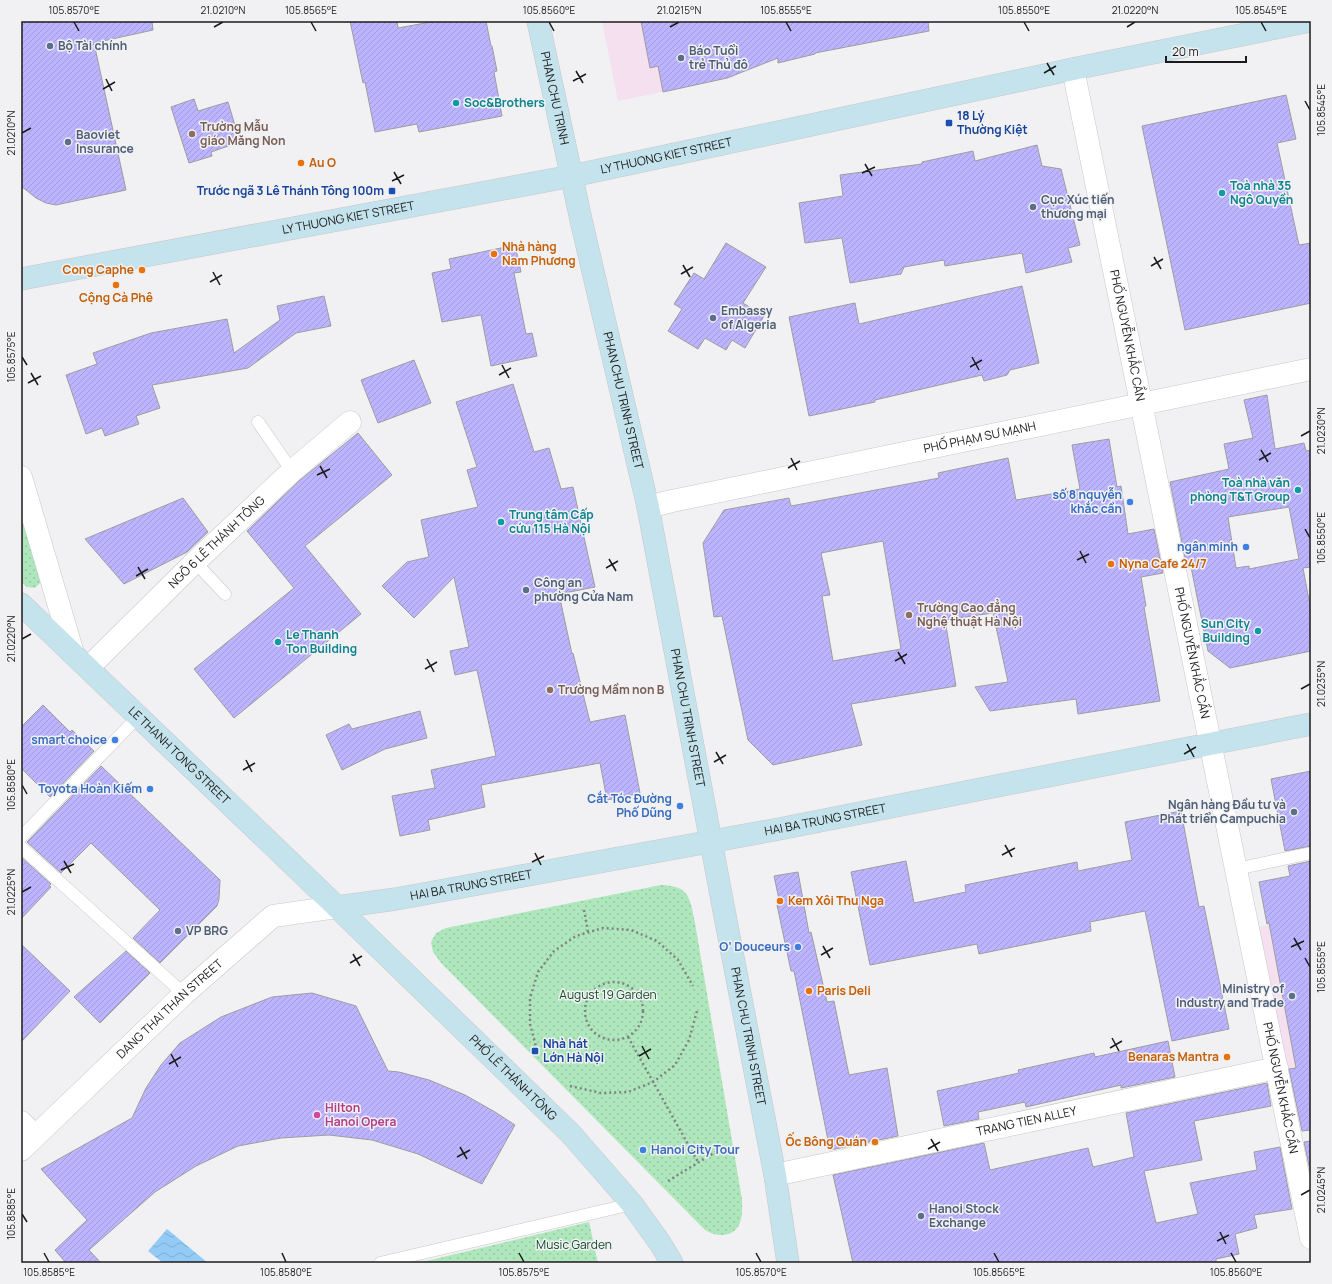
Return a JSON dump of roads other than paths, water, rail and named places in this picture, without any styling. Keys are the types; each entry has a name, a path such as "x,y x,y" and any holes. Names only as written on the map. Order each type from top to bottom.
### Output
{"street":[{"name":"PHAN CHU TRINH","path":"538,21 572,176"},
{"name":"LY THUONG KIET STREET","path":"21,279 572,176 1073,68 1310,21"},
{"name":"PHỐ NGUYỄN KHẮC CẦN","path":"1073,68 1311,1238"},
{"name":"PHAN CHU TRINH STREET","path":"572,176 584,235 648,507 775,1175 788,1263"},
{"name":"PHỐ PHẠM SƯ MẠNH","path":"648,507 1311,369"},
{"name":"NGÕ 6 LÊ THÁNH TÔNG","path":"88,668 195,562 292,471 350,422"},
{"path":"21,477 73,653"},
{"name":"LE THANH TONG STREET","path":"21,604 338,907"},
{"name":"HAI BA TRUNG STREET","path":"338,907 411,896 712,842 1211,745 1311,724"},
{"name":"DANG THAI THAN STREET","path":"26,1136 273,916 338,907"},
{"name":"PHỐ LÊ THÁNH TÔNG","path":"338,907 571,1134 632,1204 672,1263"},
{"name":"TRANG TIEN ALLEY","path":"775,1175 1277,1068"}],"lane":[{"path":"258,422 292,471"},
{"path":"195,562 225,594"},
{"path":"21,837 139,716"},
{"path":"21,847 184,994"},
{"path":"1236,869 1311,853"},
{"path":"380,1263 632,1204"}],"water":[{"path":"167,1229 208,1263 163,1263 148,1251"}],"place":[{"name":"Bộ Tài chính","path":"50,46"},
{"name":"Báo Tuổi trẻ Thủ đô","path":"681,58"},
{"name":"Soc&Brothers","path":"456,103"},
{"name":"18 Lý Thường Kiệt","path":"949,123"},
{"name":"Trường Mẫu giáo Măng Non","path":"192,134"},
{"name":"Baoviet Insurance","path":"68,142"},
{"name":"Au O","path":"301,163"},
{"name":"Trước ngã 3 Lê Thánh Tông 100m","path":"392,191"},
{"name":"Toà nhà 35 Ngô Quyền","path":"1222,193"},
{"name":"Cục Xúc tiến thương mại","path":"1033,207"},
{"name":"Nhà hàng Nam Phương","path":"494,254"},
{"name":"Cong Caphe","path":"142,270"},
{"name":"Cộng Cà Phê","path":"116,285"},
{"name":"Embassy of Algeria","path":"713,318"},
{"name":"Toà nhà văn phòng T&T Group","path":"1298,490"},
{"name":"số 8 nguyễn khắc cần","path":"1130,502"},
{"name":"Trung tâm Cấp cứu 115 Hà Nội","path":"501,522"},
{"name":"ngân minh","path":"1246,547"},
{"name":"Nyna Cafe 24/7","path":"1111,564"},
{"name":"Công an phường Cửa Nam","path":"526,590"},
{"name":"Trường Cao đẳng Nghệ thuật Hà Nội","path":"909,615"},
{"name":"Sun City Building","path":"1258,631"},
{"name":"Le Thanh Ton Building","path":"278,642"},
{"name":"Trường Mầm non B","path":"550,690"},
{"name":"smart choice","path":"115,740"},
{"name":"Toyota Hoàn Kiếm","path":"150,789"},
{"name":"Cắt Tóc Đường Phố Dũng","path":"680,806"},
{"name":"Ngân hàng Đầu tư và Phát triển Campuchia","path":"1294,812"},
{"name":"Kem Xôi Thu Nga","path":"780,901"},
{"name":"VP BRG","path":"178,931"},
{"name":"O’ Douceurs","path":"798,947"},
{"name":"Paris Deli","path":"809,991"},
{"name":"Ministry of Industry and Trade","path":"1292,996"},
{"name":"Nhà hát Lớn Hà Nội","path":"535,1051"},
{"name":"Benaras Mantra","path":"1227,1057"},
{"name":"Hilton Hanoi Opera","path":"317,1115"},
{"name":"Ốc Bông Quán","path":"875,1142"},
{"name":"Hanoi City Tour","path":"643,1150"},
{"name":"Hanoi Stock Exchange","path":"921,1216"}],"park label":[{"name":"August 19 Garden","path":"608,995"},
{"name":"Music Garden","path":"574,1245"}]}
